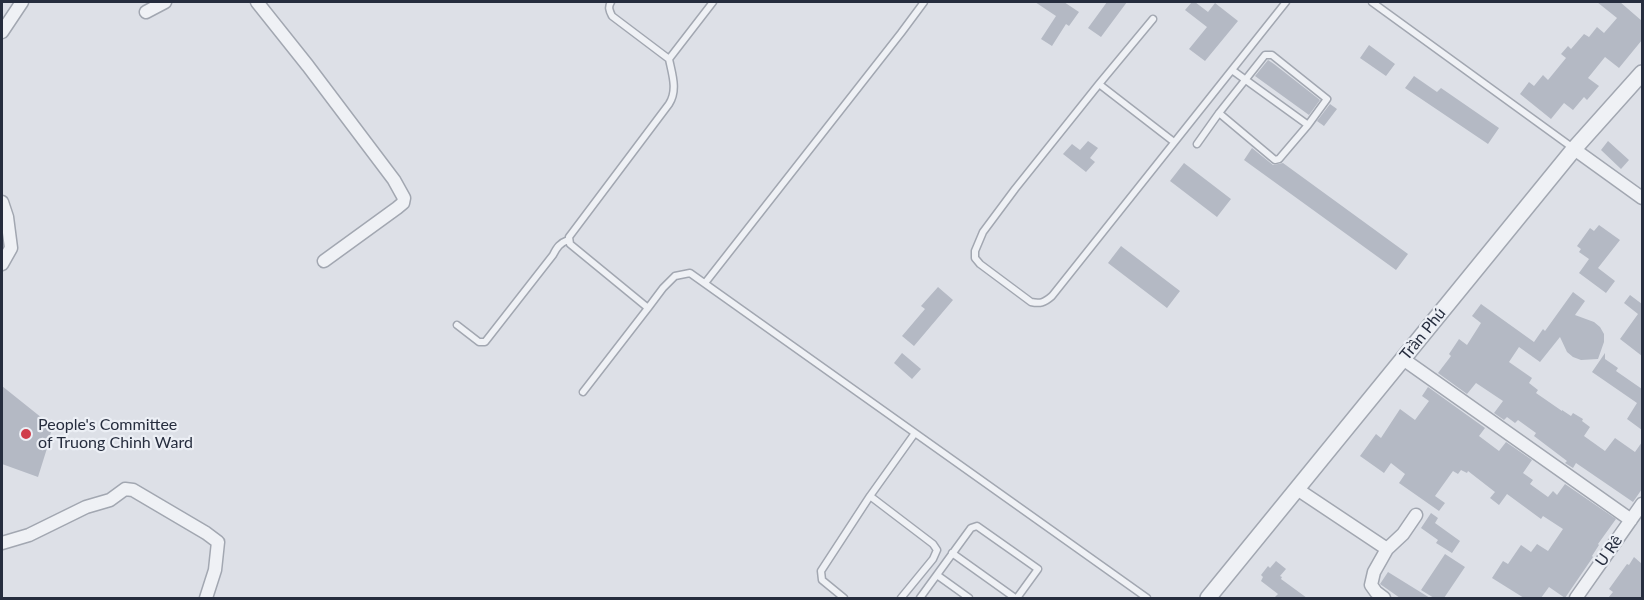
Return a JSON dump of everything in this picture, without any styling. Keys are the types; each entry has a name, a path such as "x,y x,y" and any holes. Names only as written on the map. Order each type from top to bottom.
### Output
{"street":[{"path":"2,32 22,2"},
{"path":"146,12 165,2"},
{"path":"257,2 387,171 404,198 403,203 397,208 324,261"},
{"name":"Trần Phú","path":"1208,598 1574,149 1642,73"},
{"path":"1574,149 1642,198"},
{"path":"2,202 7,217 11,248 2,264"},
{"path":"1403,359 1631,520"},
{"path":"2,543 28,535 86,507 110,500 125,489 134,490 218,542 214,570 206,598"},
{"path":"1297,489 1387,549"},
{"name":"U Rê","path":"1576,598 1642,504"},
{"path":"1384,598 1371,585 1374,572 1387,549 1403,534 1416,515"}],"lane":[{"path":"457,325 479,342 486,342 560,244 568,240 672,98 673,77 669,59 612,16 609,10 611,2"},
{"path":"669,59 713,2"},
{"path":"705,283 924,2"},
{"path":"1153,19 1015,189 983,232 977,245 975,258 980,264 1030,302 1039,304 1052,296 1286,2"},
{"path":"1372,2 1574,149"},
{"path":"1197,144 1219,113 1265,56 1272,55 1327,99 1308,125 1279,159 1275,160 1219,113"},
{"path":"1232,70 1308,125"},
{"path":"1099,84 1174,142"},
{"path":"568,240 572,246 648,308"},
{"path":"583,392 663,288 675,276 690,273 1147,598"},
{"path":"844,598 822,580 821,571 915,433"},
{"path":"870,496 933,544 937,550 901,598"},
{"path":"920,598 952,553 971,528 977,526 1038,569 1016,598 952,553"},
{"path":"935,554 946,562"},
{"path":"937,575 969,598"},
{"path":"915,581 926,590"}],"building":[{"path":"1035,2 1064,2 1079,12 1069,26 1066,24 1052,46 1041,39 1056,16"},
{"path":"1107,2 1127,2 1101,37 1088,28"},
{"path":"1192,2 1208,12 1215,3 1238,21 1205,61 1189,49 1207,27 1185,10"},
{"path":"1597,2 1620,2 1642,21 1642,40 1619,68 1605,57 1588,78 1599,86 1587,100 1584,97 1573,110 1564,103 1551,119 1520,94 1529,82 1534,86 1543,75 1548,80 1566,58 1561,54 1568,46 1571,49 1584,34 1589,37 1597,27 1604,33 1617,18"},
{"path":"1369,45 1395,64 1386,76 1360,58"},
{"path":"1268,60 1320,100 1309,115 1255,76"},
{"path":"1414,76 1437,92 1441,88 1499,128 1488,144 1405,88"},
{"path":"1330,104 1337,109 1324,126 1317,121"},
{"path":"1088,141 1098,148 1090,158 1095,162 1086,172 1063,154 1072,144 1080,150"},
{"path":"1608,141 1629,160 1621,169 1601,150"},
{"path":"1252,148 1273,165 1283,163 1408,254 1396,270 1244,160"},
{"path":"1184,163 1231,199 1217,217 1170,181"},
{"path":"1599,225 1620,240 1598,268 1615,281 1606,293 1579,273 1589,259 1579,252 1581,249 1577,246 1590,228 1594,231"},
{"path":"1121,246 1180,291 1167,308 1108,263"},
{"path":"938,287 953,300 914,346 902,336 925,309 921,306"},
{"path":"1573,292 1585,301 1575,315 1594,322 1604,334 1604,342 1598,359 1581,360 1573,357 1567,352 1560,337 1540,362 1519,347 1509,362 1532,378 1529,383 1538,390 1536,393 1571,416 1573,413 1583,419 1582,421 1590,427 1584,436 1605,451 1615,438 1635,452 1642,442 1642,489 1633,502 1576,463 1573,468 1565,463 1567,461 1534,436 1536,433 1518,420 1515,423 1507,417 1504,420 1494,413 1503,401 1476,383 1467,394 1438,373 1451,356 1449,354 1459,339 1467,345 1481,323 1472,316 1481,304 1534,342 1543,329 1545,331"},
{"path":"1630,295 1642,304 1642,356 1620,339 1638,314 1624,303"},
{"path":"902,353 921,369 912,379 894,363"},
{"path":"1605,353 1605,359 1618,368 1616,371 1642,389 1642,430 1627,419 1637,403 1592,372"},
{"name":"People's Committee of Truong Chinh Ward","path":"2,386 52,426 38,477 2,464"},
{"path":"1428,387 1485,428 1479,436 1499,451 1506,442 1532,460 1523,473 1533,480 1530,484 1548,497 1553,491 1557,495 1565,484 1616,519 1565,598 1549,587 1541,598 1524,598 1492,578 1503,561 1508,564 1521,545 1531,552 1537,544 1548,551 1563,529 1543,516 1541,519 1507,494 1499,505 1490,498 1495,492 1468,471 1467,473 1461,470 1458,474 1453,471 1435,496 1445,503 1439,511 1399,483 1405,474 1391,463 1384,473 1360,456 1376,434 1381,438 1400,409 1415,420 1429,401 1422,396"},
{"path":"1431,513 1438,518 1435,523 1460,541 1452,553 1436,543 1438,540 1421,528"},
{"path":"1445,554 1465,567 1444,598 1434,598 1421,590"},
{"path":"1634,557 1642,564 1642,598 1608,598 1613,592 1609,589"},
{"path":"1276,561 1286,569 1280,576 1281,579 1307,598 1274,598 1278,594 1261,581 1263,577 1261,575 1268,566 1270,568"},
{"path":"1388,572 1430,598 1400,598 1380,584"}],"place":[{"name":"People's Committee of Truong Chinh Ward","path":"26,434"}]}
